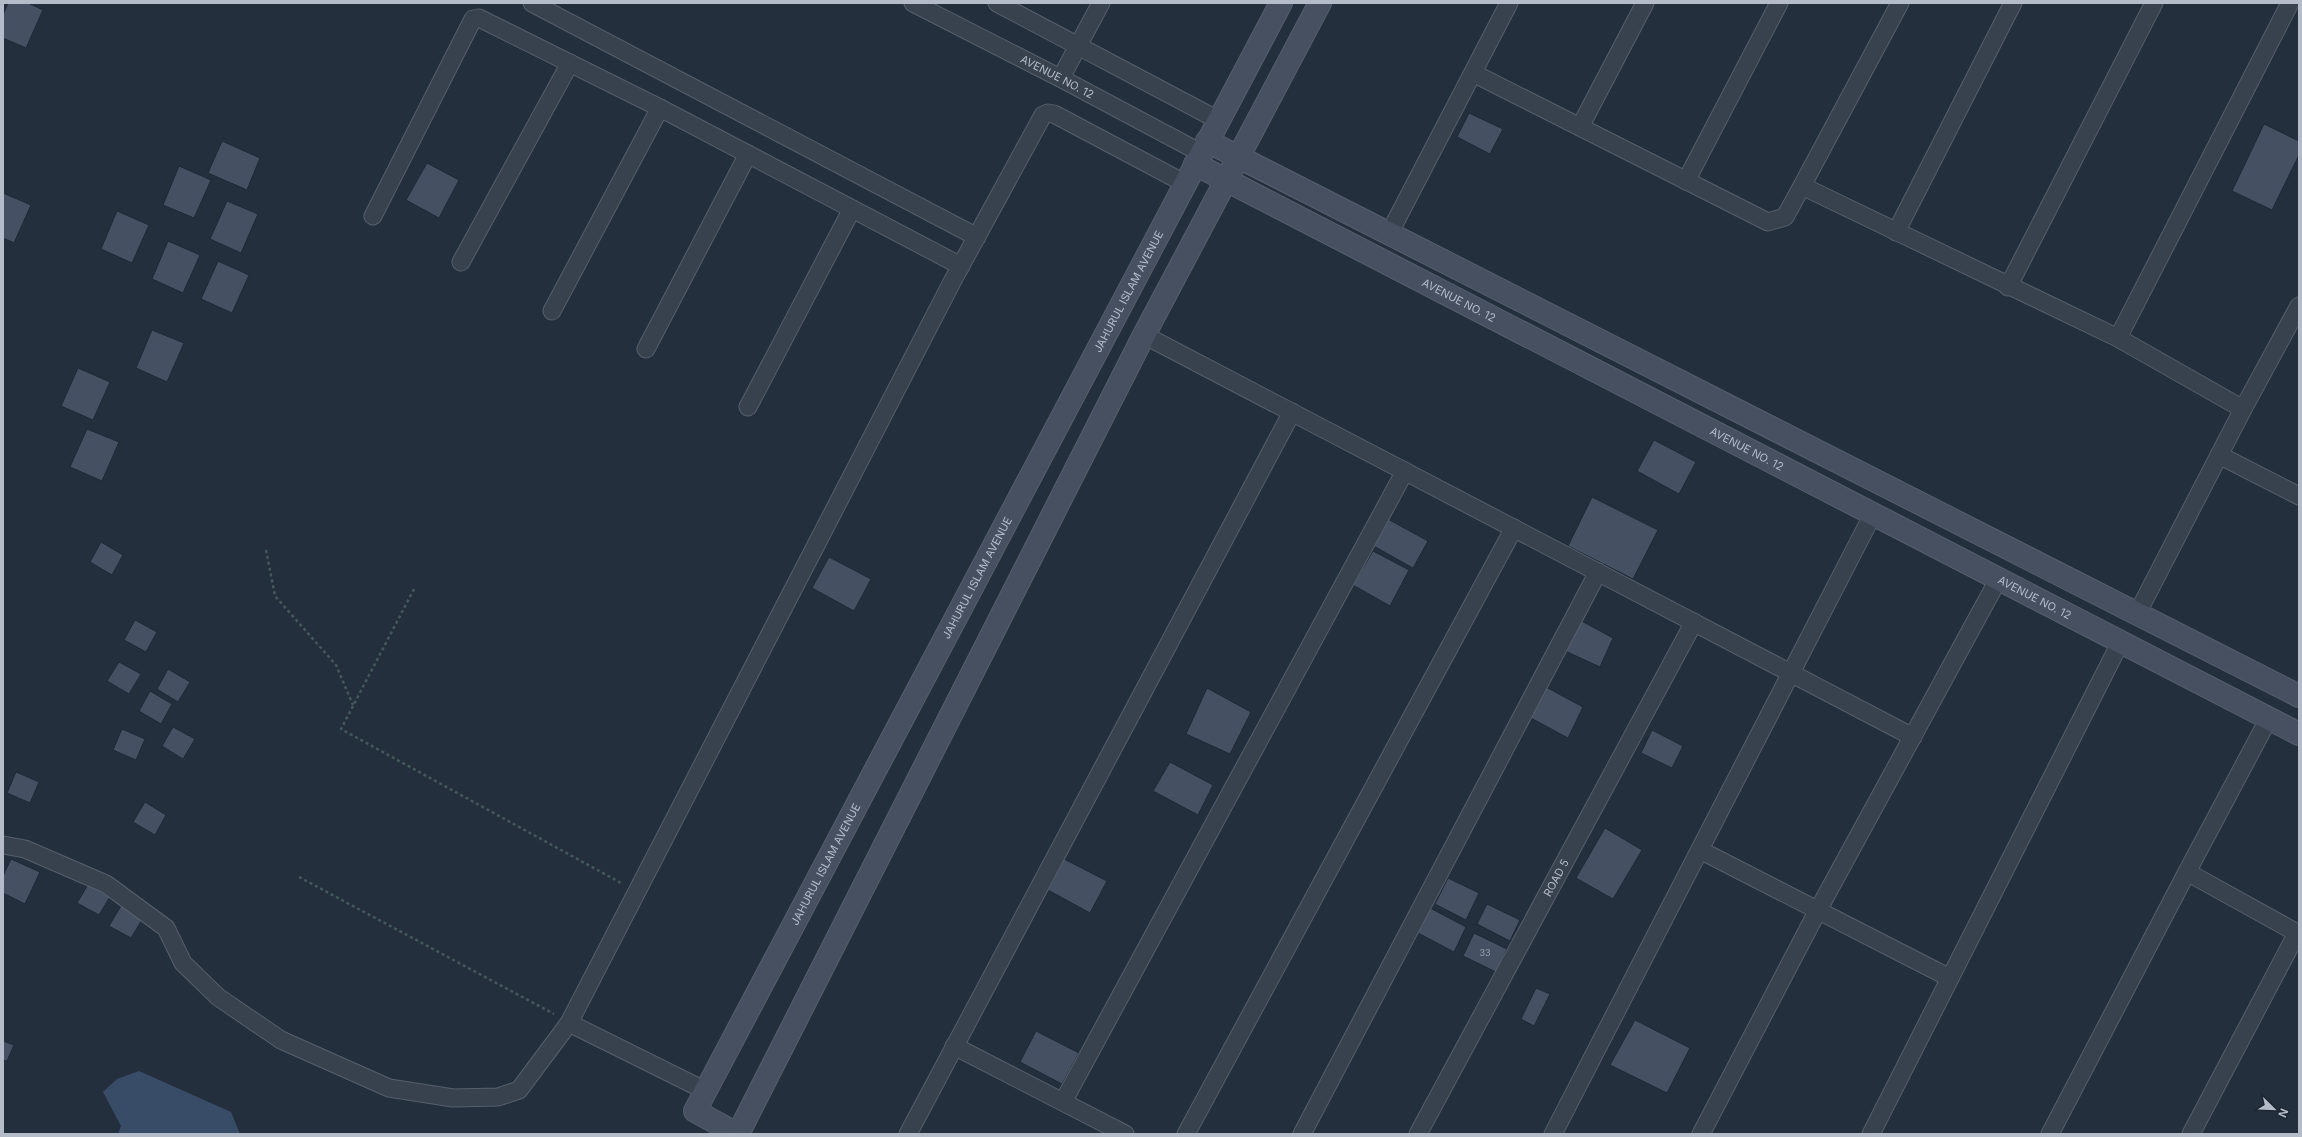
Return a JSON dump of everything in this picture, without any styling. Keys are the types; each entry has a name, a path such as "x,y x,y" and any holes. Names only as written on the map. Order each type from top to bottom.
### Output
{"street":[{"path":"532,3 977,236"},
{"name":"AVENUE NO. 12","path":"913,3 1064,80 1201,153 1227,180 2299,734"},
{"path":"997,3 1079,45 1218,120"},
{"path":"1064,80 1064,72 1101,3"},
{"name":"JAHURUL ISLAM AVENUE","path":"1281,3 695,1111 737,1134 1144,336 1320,3"},
{"path":"1389,234 1508,3"},
{"path":"1580,127 1645,3"},
{"path":"1686,181 1779,3"},
{"path":"1473,73 1768,222 1785,217 1900,3"},
{"path":"1896,232 2014,3"},
{"path":"2008,287 2154,3"},
{"path":"2118,338 2290,3"},
{"path":"373,216 473,19 484,19 660,108 961,266"},
{"path":"461,262 570,63"},
{"path":"552,312 660,108"},
{"path":"3,845 26,849 106,884 166,928 183,963 218,997 281,1040 389,1088 453,1098 498,1097 519,1090 569,1023 961,266 1043,116 1048,113 1054,114 1186,184"},
{"name":"AVENUE NO. 12","path":"1201,153 1238,158 2299,696"},
{"path":"646,349 748,154"},
{"path":"1802,186 2008,287 2118,338 2243,409"},
{"path":"748,407 852,209"},
{"path":"2137,614 2243,409 2299,306"},
{"path":"1144,336 1913,736"},
{"path":"908,1134 1292,412"},
{"path":"2219,455 2299,496"},
{"path":"1063,1102 1405,471"},
{"path":"1553,1134 1873,514"},
{"path":"1186,1134 1514,528"},
{"path":"1302,1134 1598,572"},
{"path":"1701,1134 1817,912 1999,578"},
{"name":"ROAD 5","path":"1418,1134 1694,622"},
{"path":"1870,1134 2121,642"},
{"path":"2050,1134 2269,718"},
{"path":"1700,850 1817,912 1950,978"},
{"path":"2187,872 2298,933 2191,1134"},
{"path":"569,1023 706,1091"},
{"path":"954,1046 1125,1134"}],"path":[{"path":"266,550 275,596 336,665 354,705"},
{"path":"414,589 341,729 637,892"},
{"path":"299,877 569,1023"}],"water":[{"path":"139,1071 231,1112 240,1134 118,1134 121,1126 103,1092 117,1079"}],"building":[{"path":"8,3 28,3 43,10 26,48 3,38 3,15"},
{"path":"1469,113 1503,129 1490,154 1457,137"},
{"path":"2264,124 2299,141 2299,155 2272,210 2232,191"},
{"path":"222,141 260,158 247,190 208,173"},
{"path":"427,163 459,180 439,218 406,200"},
{"path":"179,166 211,180 194,218 163,205"},
{"path":"3,193 31,205 14,243 3,238"},
{"path":"227,201 258,214 241,253 210,239"},
{"path":"117,211 149,225 132,263 101,249"},
{"path":"168,241 200,255 183,293 152,279"},
{"path":"218,261 249,275 232,313 201,299"},
{"path":"152,330 184,343 167,382 136,368"},
{"path":"78,368 110,382 93,420 61,406"},
{"path":"87,429 119,442 102,481 70,467"},
{"path":"1654,440 1696,462 1679,494 1637,471"},
{"path":"1592,497 1658,530 1633,579 1568,546"},
{"path":"1386,518 1428,541 1413,568 1370,544"},
{"path":"101,542 123,555 112,575 90,562"},
{"path":"1373,551 1409,570 1390,606 1353,585"},
{"path":"829,557 871,579 854,611 812,588"},
{"path":"1578,619 1613,638 1600,667 1563,650"},
{"path":"135,620 157,632 146,652 124,640"},
{"path":"119,662 141,674 129,694 107,681"},
{"path":"168,669 190,682 178,702 157,689"},
{"path":"1544,686 1583,707 1568,738 1529,717"},
{"path":"1207,688 1251,712 1230,754 1186,734"},
{"path":"150,691 172,704 161,724 139,711"},
{"path":"173,727 195,739 183,759 162,746"},
{"path":"122,729 145,739 136,760 113,750"},
{"path":"1652,730 1683,746 1672,768 1641,753"},
{"path":"1170,762 1213,785 1198,815 1153,791"},
{"path":"16,772 39,782 30,803 7,793"},
{"path":"145,802 166,815 155,835 133,822"},
{"path":"1605,828 1642,850 1613,899 1576,878"},
{"path":"11,859 40,872 25,904 3,893 3,876"},
{"path":"1064,859 1107,881 1090,913 1048,890"},
{"path":"1448,878 1479,893 1466,920 1435,904"},
{"path":"89,883 111,895 99,915 77,903"},
{"path":"1487,904 1520,920 1510,941 1477,924"},
{"path":"121,906 143,918 131,938 109,926"},
{"path":"1430,908 1466,927 1454,952 1418,933"},
{"path":"1474,933 1507,949 1496,972 1463,956"},
{"path":"1536,988 1550,994 1534,1026 1521,1019"},
{"path":"1635,1020 1690,1048 1667,1093 1610,1065"},
{"path":"1036,1031 1079,1053 1062,1084 1020,1062"},
{"path":"3,1041 14,1045 7,1061 3,1060"}]}
